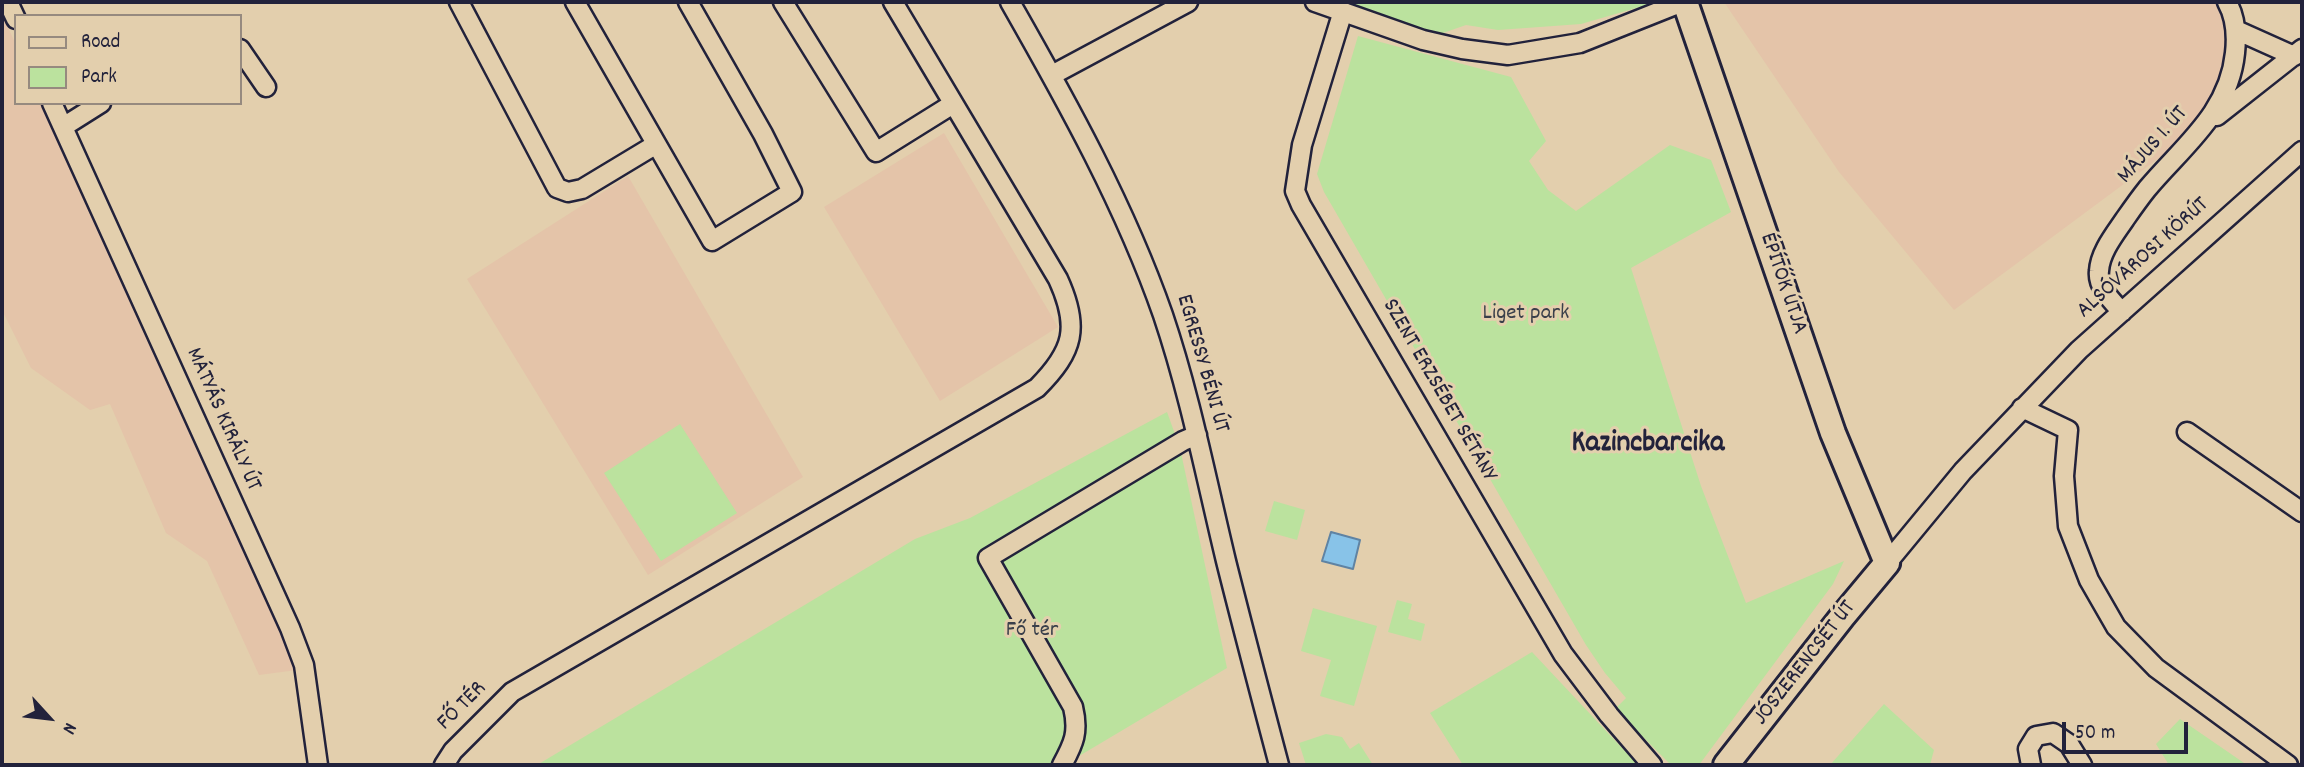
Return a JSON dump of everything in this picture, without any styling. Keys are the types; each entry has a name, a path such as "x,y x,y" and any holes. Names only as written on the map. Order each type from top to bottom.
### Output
{"street":[{"path":"459,2 557,188 568,192 582,189 655,145"},
{"path":"575,2 712,241 792,192 763,134 688,2"},
{"path":"783,2 876,152 953,104"},
{"name":"FŐ TÉR","path":"444,765 453,751 512,692 1037,388 1050,375 1064,352 1072,323 1068,301 1058,279 893,2"},
{"name":"EGRESSY BÉNI ÚT","path":"1010,2 1052,75 1126,222 1175,353 1279,765"},
{"path":"1052,75 1168,6 1188,2"},
{"path":"1315,2 1423,40 1508,55 1580,43 1684,2"},
{"name":"ÉPÍTŐK ÚTJA","path":"1684,2 1833,433 1887,563"},
{"name":"MÁJUS 1. ÚT","path":"2122,312 2101,284 2099,272 2103,256 2111,239 2146,191 2205,125 2222,100 2234,66 2236,30 2233,13 2227,2"},
{"name":"SZENT ERZSÉBET SÉTÁNY","path":"1343,11 1303,145 1295,191 1563,654 1609,715 1652,765"},
{"path":"2236,30 2298,53"},
{"path":"242,52 266,87"},
{"path":"2205,125 2298,53"},
{"name":"MÁTYÁS KIRÁLY ÚT","path":"53,105 290,628 304,665 318,765"},
{"path":"63,127 98,105"},
{"name":"ALSÓVÁROSI KÖRÚT","path":"1887,563 1963,471 2079,350 2302,151"},
{"path":"2022,408 2068,430 2064,476 2067,526 2089,580 2116,627 2156,668 2288,765"},
{"path":"2187,432 2302,512"},
{"path":"1062,765 1073,746 1077,725 1073,707 988,558 1197,435"},
{"name":"JÓSZERENCSÉT ÚT","path":"1726,765 1887,563"},
{"path":"2031,765 2028,748 2036,736 2053,733 2069,744 2082,765"}],"shaded area":[{"path":"1724,2 2219,2 2228,55 2200,120 2167,152 1954,310 1839,172"},
{"path":"2,14 14,41 14,105 42,105 297,670 259,675 207,561 166,533 110,404 90,410 31,368 2,310"},
{"path":"944,133 1058,327 940,401 824,207"},
{"path":"628,176 803,477 648,575 467,279"}],"green space":[{"path":"1315,2 1657,2 1581,24 1498,30 1466,25 1423,40"},
{"name":"Liget park","path":"1358,36 1511,77 1546,141 1529,161 1548,190 1576,211 1670,145 1711,160 1731,212 1631,268 1701,486 1746,603 1844,561 1833,584 1699,765 1671,765 1615,709 1626,698 1586,645 1324,192 1317,174"},
{"name":"Fő tér","path":"1167,412 1180,448 1227,668 1064,765 537,765 915,539 970,518"},
{"path":"680,424 737,513 661,561 604,473"},
{"path":"1274,501 1305,510 1297,540 1265,531"},
{"path":"1397,600 1412,604 1408,619 1425,624 1421,641 1388,632"},
{"path":"1313,608 1377,626 1354,706 1320,696 1331,660 1301,651"},
{"path":"1532,652 1638,765 1463,765 1430,713"},
{"path":"1884,704 1934,750 1930,765 1830,765"},
{"path":"2180,719 2247,765 2169,765 2156,744"},
{"path":"1326,734 1342,737 1350,749 1359,743 1373,765 1306,765 1299,743"}],"water":[{"path":"1331,532 1360,540 1353,569 1322,561"}],"district":[{"name":"Kazincbarcika","path":"1648,446"}]}
